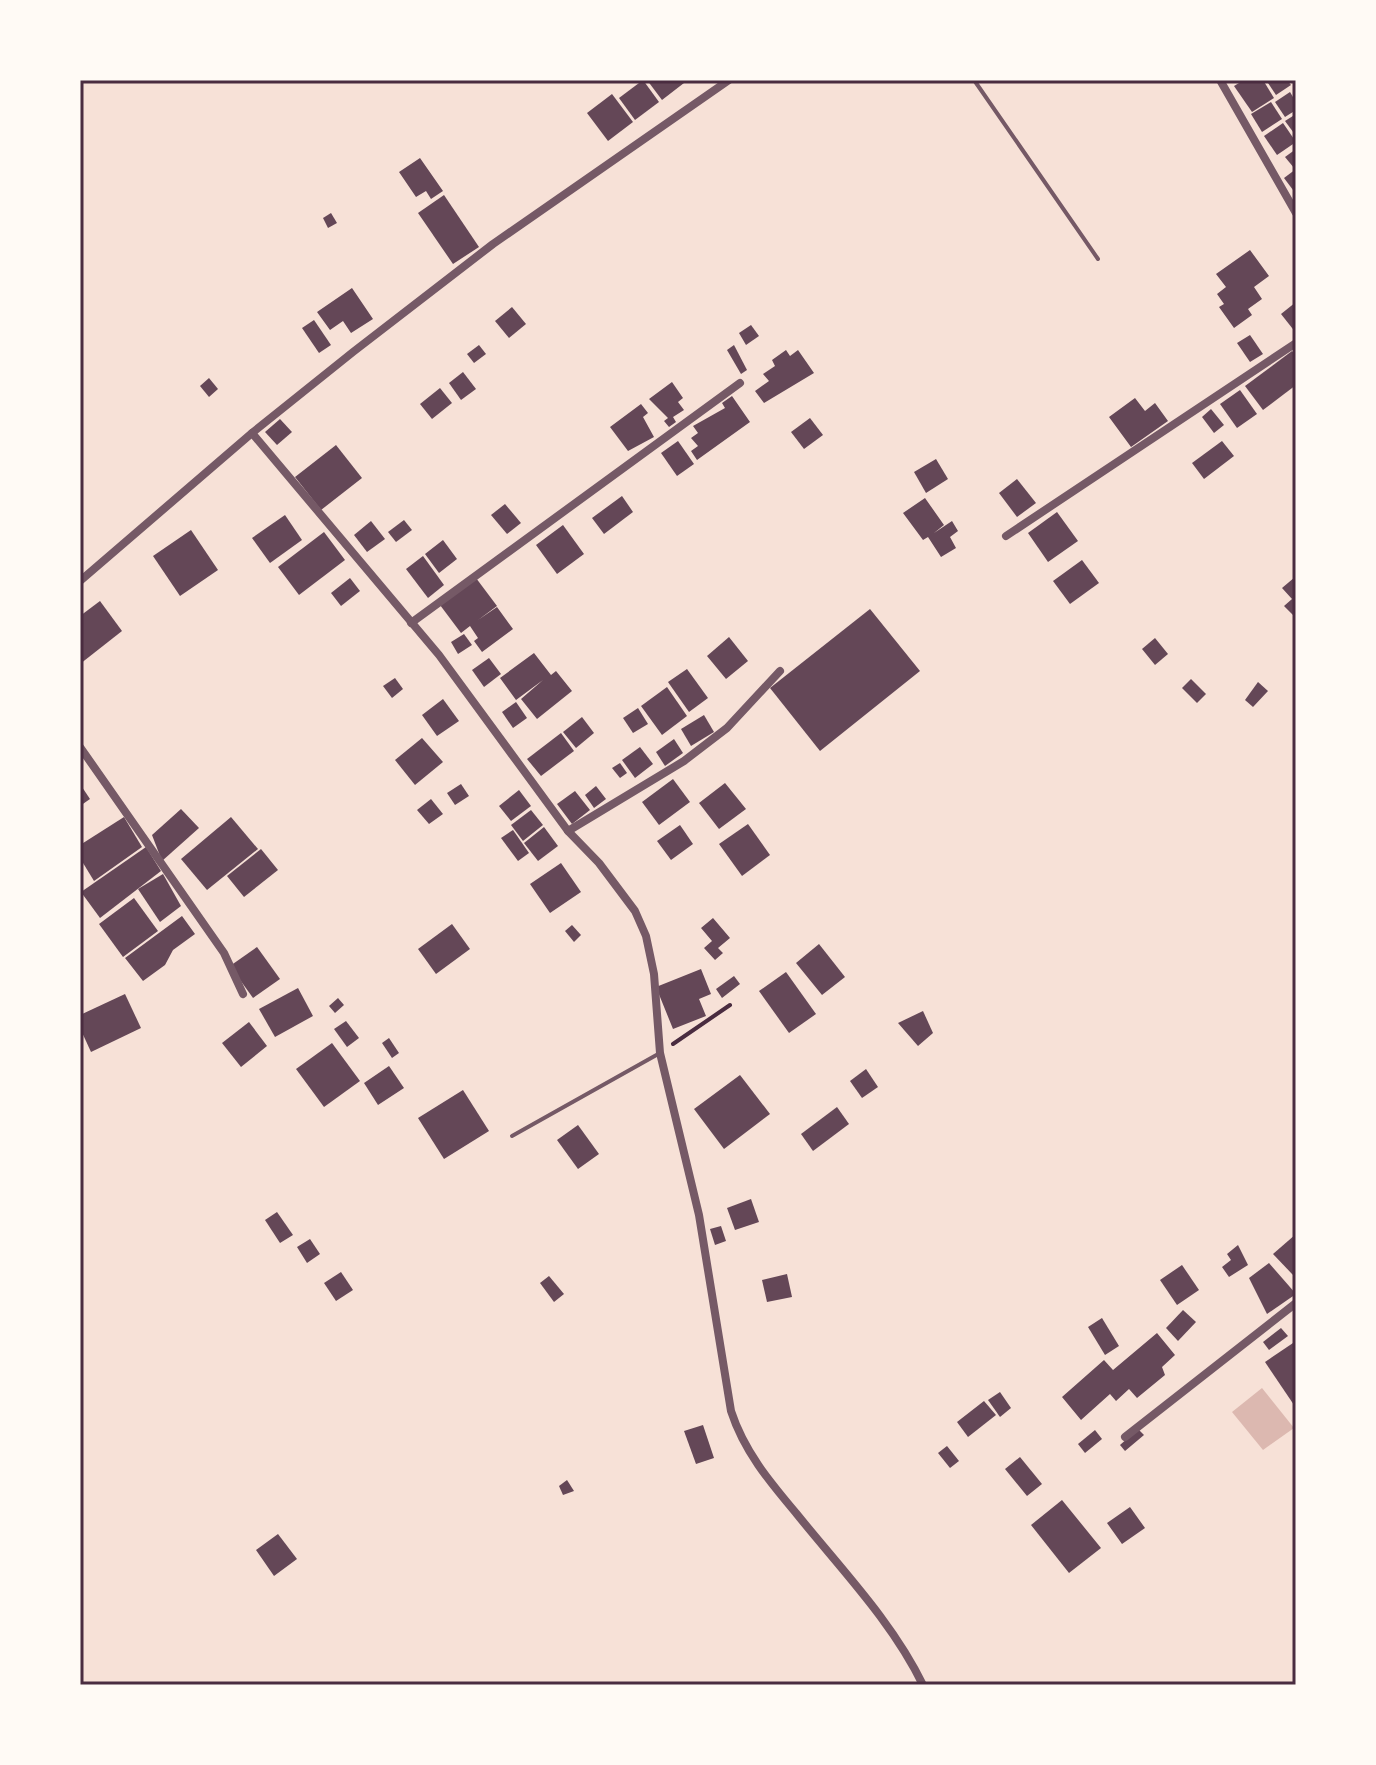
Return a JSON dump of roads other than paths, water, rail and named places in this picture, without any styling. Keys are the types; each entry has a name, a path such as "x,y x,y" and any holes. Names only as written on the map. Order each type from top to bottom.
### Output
{"street":[{"path":"80,581 252,433 493,244 729,80"},
{"path":"1220,80 1296,213"},
{"path":"1006,536 1296,343"},
{"path":"411,623 740,383"},
{"path":"252,433 478,704 568,831 621,891 646,936 654,974 660,1053 696,1199 731,1411 739,1435 770,1481 886,1625 923,1685"},
{"path":"568,831 684,761 727,728 780,671"},
{"path":"80,747 224,953 243,994"},
{"path":"1125,1437 1296,1303"}],"lane":[{"path":"974,80 1098,259"},
{"path":"512,1136 660,1053"}]}
